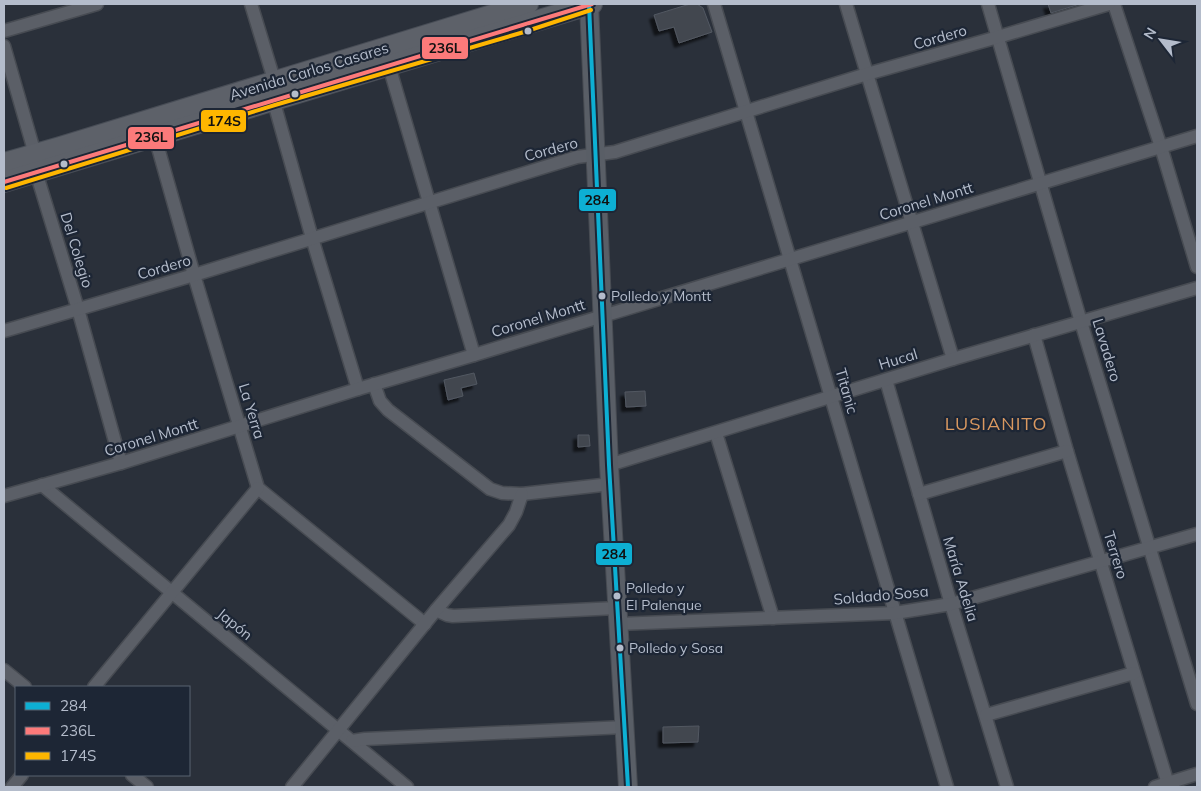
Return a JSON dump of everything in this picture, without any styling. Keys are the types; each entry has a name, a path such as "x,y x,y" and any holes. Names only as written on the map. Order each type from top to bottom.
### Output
{"main road":[{"name":"Avenida Carlos Casares","path":"4,163 35,163 155,136 480,11 528,4"},
{"name":"Avenida Carlos Casares","path":"4,182 35,163 274,90 389,66 590,4"},
{"path":"590,4 617,616 628,787"}],"street":[{"path":"4,31 97,4"},
{"path":"251,4 312,238 358,389"},
{"name":"Titanic","path":"714,4 947,787"},
{"path":"846,4 953,359"},
{"name":"Lavadero","path":"988,4 1081,322 1197,704"},
{"name":"Cordero","path":"4,331 194,276 577,157 615,152 746,110 1108,4"},
{"path":"1114,4 1161,147 1197,267"},
{"name":"Del Colegio","path":"4,46 35,163 122,463"},
{"path":"389,66 474,355"},
{"name":"La Yerra","path":"155,136 194,276 258,488"},
{"name":"Coronel Montt","path":"4,496 122,463 374,384 1197,136"},
{"name":"Hucal","path":"610,465 953,359 1197,288"},
{"name":"Terrero","path":"1034,335 1134,673 1162,786"},
{"name":"María Adelia","path":"886,380 951,604 1007,787"},
{"path":"374,384 380,401 388,410 490,489 502,494 522,494 611,484"},
{"path":"716,433 773,618"},
{"path":"919,494 1067,451"},
{"name":"Japón","path":"42,485 407,787"},
{"path":"95,686 258,488 425,624"},
{"path":"292,787 436,610 509,525 522,494"},
{"name":"Soldado Sosa","path":"436,610 447,616 773,618 895,613 951,604 1197,534"},
{"path":"4,670 24,686"},
{"path":"986,715 1134,673"},
{"path":"352,741 365,738 625,727"},
{"path":"1162,786 1197,774"},
{"path":"12,787 21,776"},
{"path":"133,776 147,787"}],"building":[{"path":"690,4 697,4 703,8 712,32 679,43 674,27 659,31 654,15"},
{"path":"1048,4 1080,4 1051,13"},
{"path":"474,373 477,384 461,388 463,396 448,400 444,380"},
{"path":"645,391 646,406 626,407 625,392"},
{"path":"578,435 589,435 590,446 578,447"},
{"path":"699,726 698,742 663,743 663,727"}],"transit line":[{"name":"284","path":"589,4 609,465 628,787"},
{"name":"236L","path":"4,182 592,4"},
{"name":"174S","path":"6,188 275,105 524,32 591,10"}],"place":[{"name":"Polledo y Montt","path":"602,296"},
{"name":"Polledo y El Palenque","path":"617,596"},
{"name":"Polledo y Sosa","path":"620,648"}],"district":[{"name":"LUSIANITO","path":"996,423"}]}
